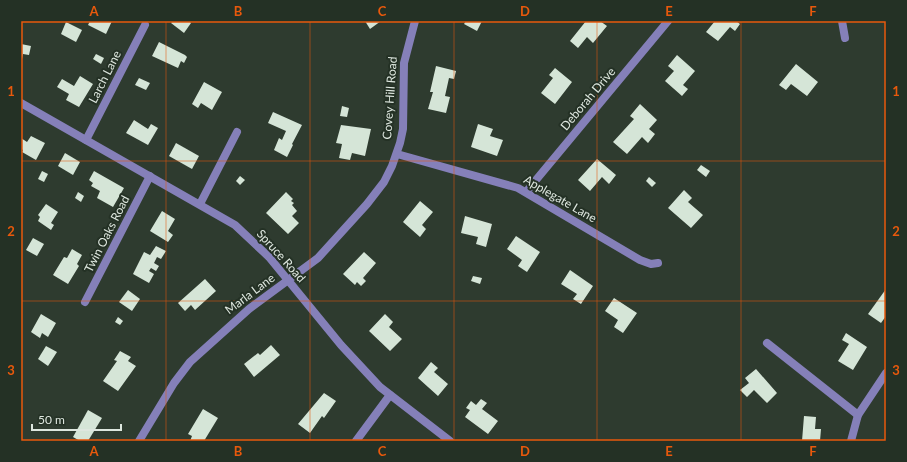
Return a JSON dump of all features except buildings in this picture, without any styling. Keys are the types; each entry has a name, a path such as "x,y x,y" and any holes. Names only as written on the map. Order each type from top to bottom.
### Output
{"street":[{"name":"Covey Hill Road","path":"397,154 403,129 404,63 411,31 415,21"},
{"name":"Deborah Drive","path":"526,192 668,21"},
{"path":"842,21 845,38"},
{"name":"Larch Lane","path":"86,140 145,25"},
{"name":"Spruce Road","path":"21,103 200,204 243,232 266,253 341,345 390,395 450,441"},
{"path":"200,204 237,132"},
{"name":"Applegate Lane","path":"397,154 499,182 526,192 640,260 651,264 658,263"},
{"name":"Marla Lane","path":"139,441 174,383 190,362 249,309 318,258 367,204 386,178 397,154"},
{"name":"Twin Oaks Road","path":"85,302 150,176"},
{"path":"767,343 858,415"},
{"path":"851,441 858,415 886,373"},
{"path":"356,441 390,395"}]}
